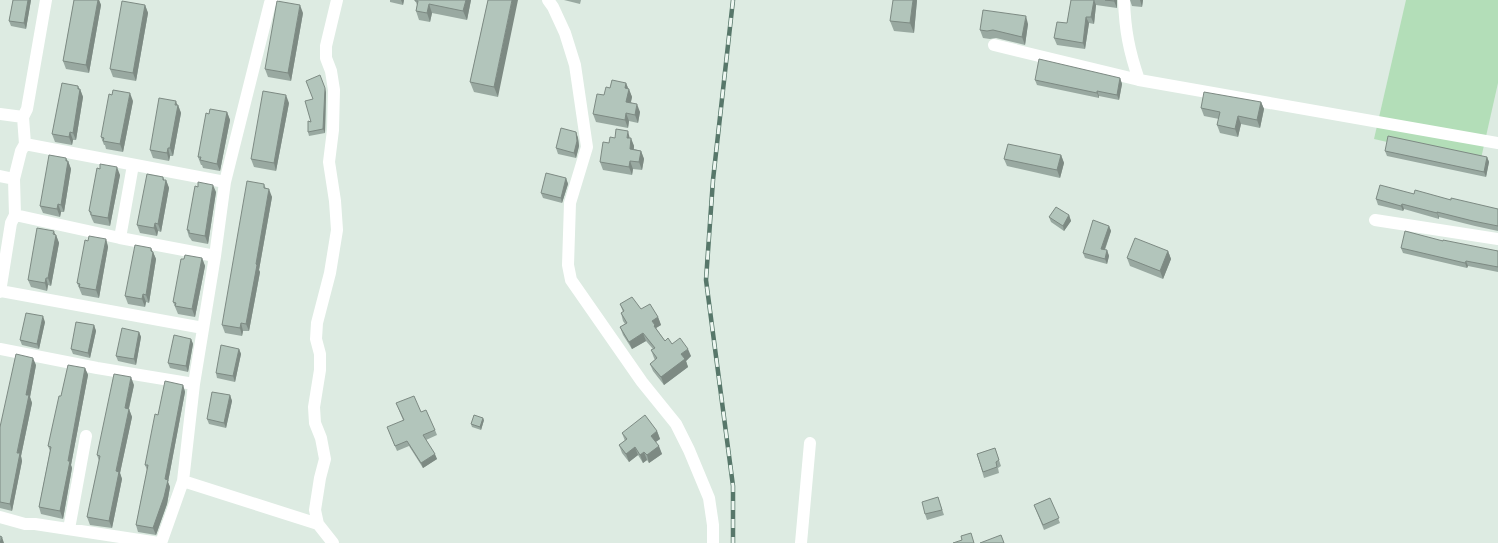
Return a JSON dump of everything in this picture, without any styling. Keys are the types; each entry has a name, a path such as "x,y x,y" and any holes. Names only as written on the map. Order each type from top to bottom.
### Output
{"street":[{"path":"46,0 27,109 23,118 26,144 21,151 14,179 15,215 11,223 0,291 202,328"},
{"path":"0,517 25,524 35,524 160,543 182,480 202,328 215,256 225,182 270,3 273,0"},
{"path":"333,543 318,524 315,510 320,478 325,459 321,438 316,423 314,407 320,370 320,354 316,339 317,323 330,274 337,230 335,201 329,162 333,130 334,90 331,71 326,58 326,46 337,0"},
{"path":"548,0 554,7 565,33 575,65 586,140 586,147 570,203 568,265 571,280 642,382 676,424 689,450 709,498 713,525 713,543"},
{"path":"1124,0 1125,23 1130,55 1139,80"},
{"path":"994,44 1139,80 1498,143"},
{"path":"0,114 23,118"},
{"path":"26,144 225,182"},
{"path":"120,238 133,165"},
{"path":"0,176 14,179"},
{"path":"15,215 120,238 215,256"},
{"path":"1375,220 1498,239"},
{"path":"0,349 97,368 194,384"},
{"path":"69,529 86,436"},
{"path":"801,543 810,443"},
{"path":"182,480 318,524"}],"green space":[{"path":"1406,0 1498,0 1498,83 1480,163 1374,139"}],"building":[{"path":"13,0 28,0 24,23 9,21"},
{"path":"74,0 98,0 86,65 63,61"},
{"path":"415,0 466,0 463,11 429,4 427,13 416,11 418,1"},
{"path":"488,0 512,0 494,87 470,82"},
{"path":"893,0 913,0 910,23 890,21"},
{"path":"1071,0 1094,0 1091,17 1086,17 1083,43 1054,38 1057,22 1067,23"},
{"path":"122,1 145,5 133,73 110,69"},
{"path":"277,1 300,5 288,73 265,69"},
{"path":"983,10 1026,16 1022,37 993,30 980,30"},
{"path":"1039,59 1120,78 1117,95 1097,91 1097,93 1035,80"},
{"path":"320,75 325,88 323,129 308,132 308,121 311,122 305,101 313,99 306,81"},
{"path":"612,80 626,83 625,88 629,89 626,102 637,104 635,115 626,113 625,120 593,114 597,94 604,95 606,87 610,88"},
{"path":"62,83 78,86 78,89 80,89 73,133 70,132 69,137 52,134"},
{"path":"113,90 130,93 120,144 103,141 104,138 101,137 109,94 112,95"},
{"path":"263,91 286,95 274,163 251,159"},
{"path":"1204,92 1261,102 1257,120 1238,116 1235,129 1217,125 1220,112 1201,108"},
{"path":"159,98 176,101 175,105 178,105 170,148 168,148 167,153 150,150"},
{"path":"210,109 227,112 217,164 200,160 201,157 198,157 206,113 209,114"},
{"path":"561,128 576,132 577,141 574,153 556,148"},
{"path":"616,129 628,131 627,138 631,138 630,149 641,151 639,162 630,161 629,167 600,162 603,142 609,143 610,137 615,138"},
{"path":"1388,136 1487,157 1484,172 1385,151"},
{"path":"1008,144 1061,155 1057,170 1004,159"},
{"path":"49,155 66,158 66,161 68,161 61,205 58,204 57,209 40,206"},
{"path":"100,164 117,167 108,218 91,215 91,212 89,211 97,168 100,169"},
{"path":"546,173 566,178 561,198 541,193"},
{"path":"147,174 163,177 163,180 166,180 158,224 155,223 154,228 137,225"},
{"path":"247,181 264,184 264,188 269,189 246,324 241,323 240,328 222,325"},
{"path":"198,182 213,185 205,236 189,233 189,230 187,230 195,186 198,187"},
{"path":"1380,185 1414,194 1415,190 1451,200 1451,198 1498,209 1498,226 1402,204 1401,206 1376,199"},
{"path":"1056,207 1069,215 1063,226 1049,217"},
{"path":"1093,220 1109,226 1101,249 1107,250 1105,259 1083,253"},
{"path":"37,228 54,231 53,234 56,235 48,278 46,278 45,283 28,280"},
{"path":"1405,231 1443,241 1498,251 1498,267 1466,261 1465,263 1401,248"},
{"path":"89,236 106,239 96,290 79,287 80,284 77,283 85,240 88,241"},
{"path":"1135,238 1168,251 1160,271 1127,258"},
{"path":"135,245 151,248 151,251 153,252 146,295 143,294 142,299 125,296"},
{"path":"185,255 202,258 192,309 175,306 176,303 173,302 181,259 184,259"},
{"path":"632,297 641,309 650,304 658,317 652,321 655,325 654,326 665,341 668,338 672,344 680,338 688,349 681,354 685,359 661,377 650,364 657,358 651,350 655,348 643,333 629,342 620,327 627,323 621,313 624,311 620,304"},
{"path":"26,313 43,316 37,344 20,340"},
{"path":"76,322 94,325 88,353 71,349"},
{"path":"122,328 139,332 134,359 116,356"},
{"path":"174,335 191,339 186,366 168,363"},
{"path":"221,345 239,349 233,376 216,373"},
{"path":"16,354 33,358 26,395 29,395 17,453 20,453 10,504 0,502 0,427"},
{"path":"68,365 85,368 68,461 70,461 60,511 39,507 51,447 48,446 59,396 61,396"},
{"path":"114,374 131,377 125,408 129,409 116,471 119,472 109,521 87,517 100,456 97,455"},
{"path":"165,381 183,385 165,479 168,480 164,497 153,528 136,525 148,465 145,465 155,414 158,415"},
{"path":"212,392 230,395 224,423 207,419"},
{"path":"414,396 421,412 426,410 435,430 423,435 435,454 421,463 407,441 395,446 387,427 404,420 396,403"},
{"path":"474,415 483,418 480,427 471,424"},
{"path":"645,415 657,431 651,436 659,446 647,455 644,452 640,455 635,447 626,454 619,445 627,439 622,433"},
{"path":"995,448 999,460 996,462 997,467 983,472 977,454"},
{"path":"938,497 942,510 925,514 922,502"},
{"path":"1050,498 1059,518 1043,525 1034,505"},
{"path":"971,533 974,543 953,543 962,540 961,536"},
{"path":"1001,535 1004,543 980,543"}],"railway":[{"path":"733,0 713,180 706,280 733,486 733,543"}]}
